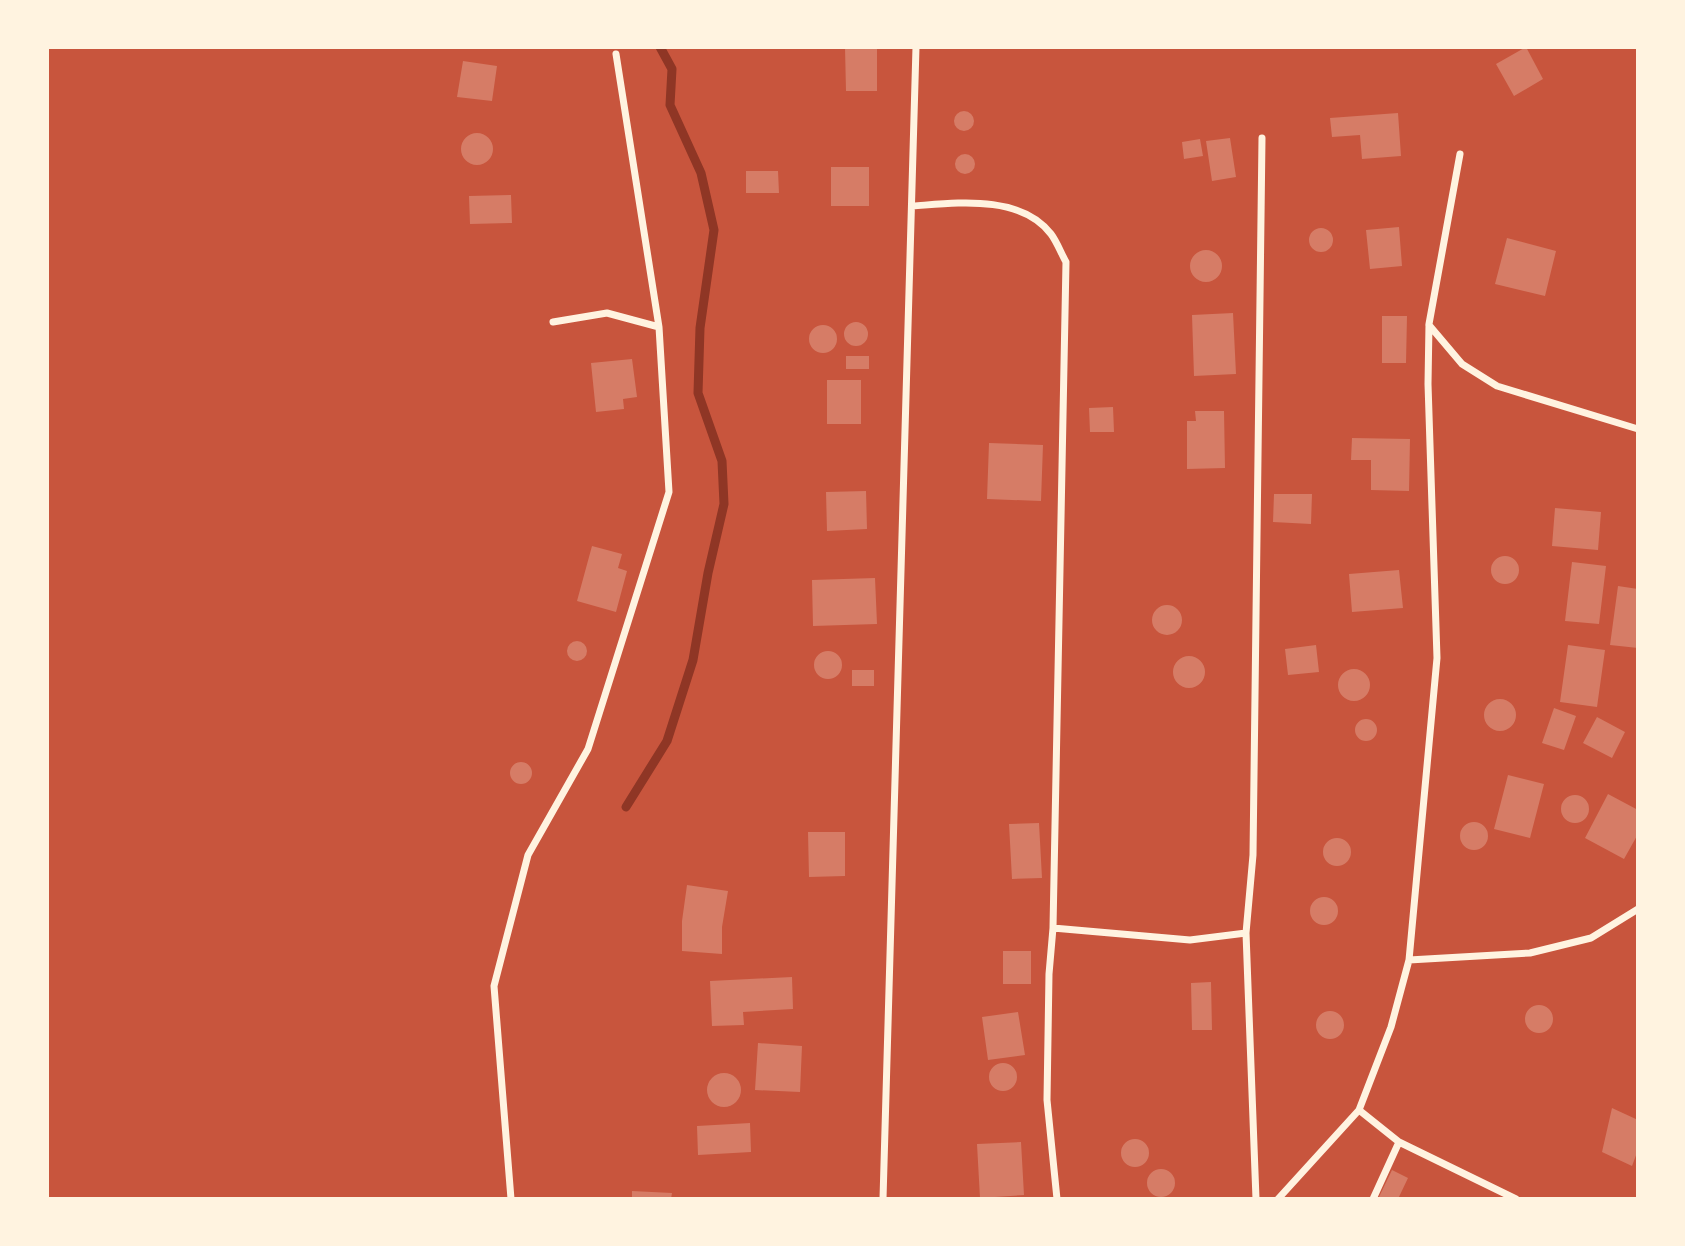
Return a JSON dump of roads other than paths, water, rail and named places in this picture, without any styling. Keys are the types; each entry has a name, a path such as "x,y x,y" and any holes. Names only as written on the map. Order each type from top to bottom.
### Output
{"street":[{"path":"883,1199 916,47"},
{"path":"511,1199 494,986 528,855 588,749 669,492 659,327 616,54"},
{"path":"1256,1199 1246,933 1252,855 1262,138"},
{"path":"1278,1199 1359,1110 1391,1027 1409,960 1437,658 1428,384 1429,324 1460,154"},
{"path":"913,206 966,203 993,205 1028,214 1050,233 1066,262 1047,1100 1057,1199"},
{"path":"552,322 607,313 659,327"},
{"path":"1429,324 1462,364 1497,386 1638,429"},
{"path":"1409,960 1530,953 1591,938 1638,909"},
{"path":"1053,928 1190,940 1246,933"},
{"path":"1359,1110 1399,1142 1516,1199"},
{"path":"1373,1199 1399,1142"}],"waterway":[{"path":"626,807 667,741 693,660 708,573 724,504 722,461 698,393 700,328 714,230 701,173 670,105 672,69 660,47"}]}
